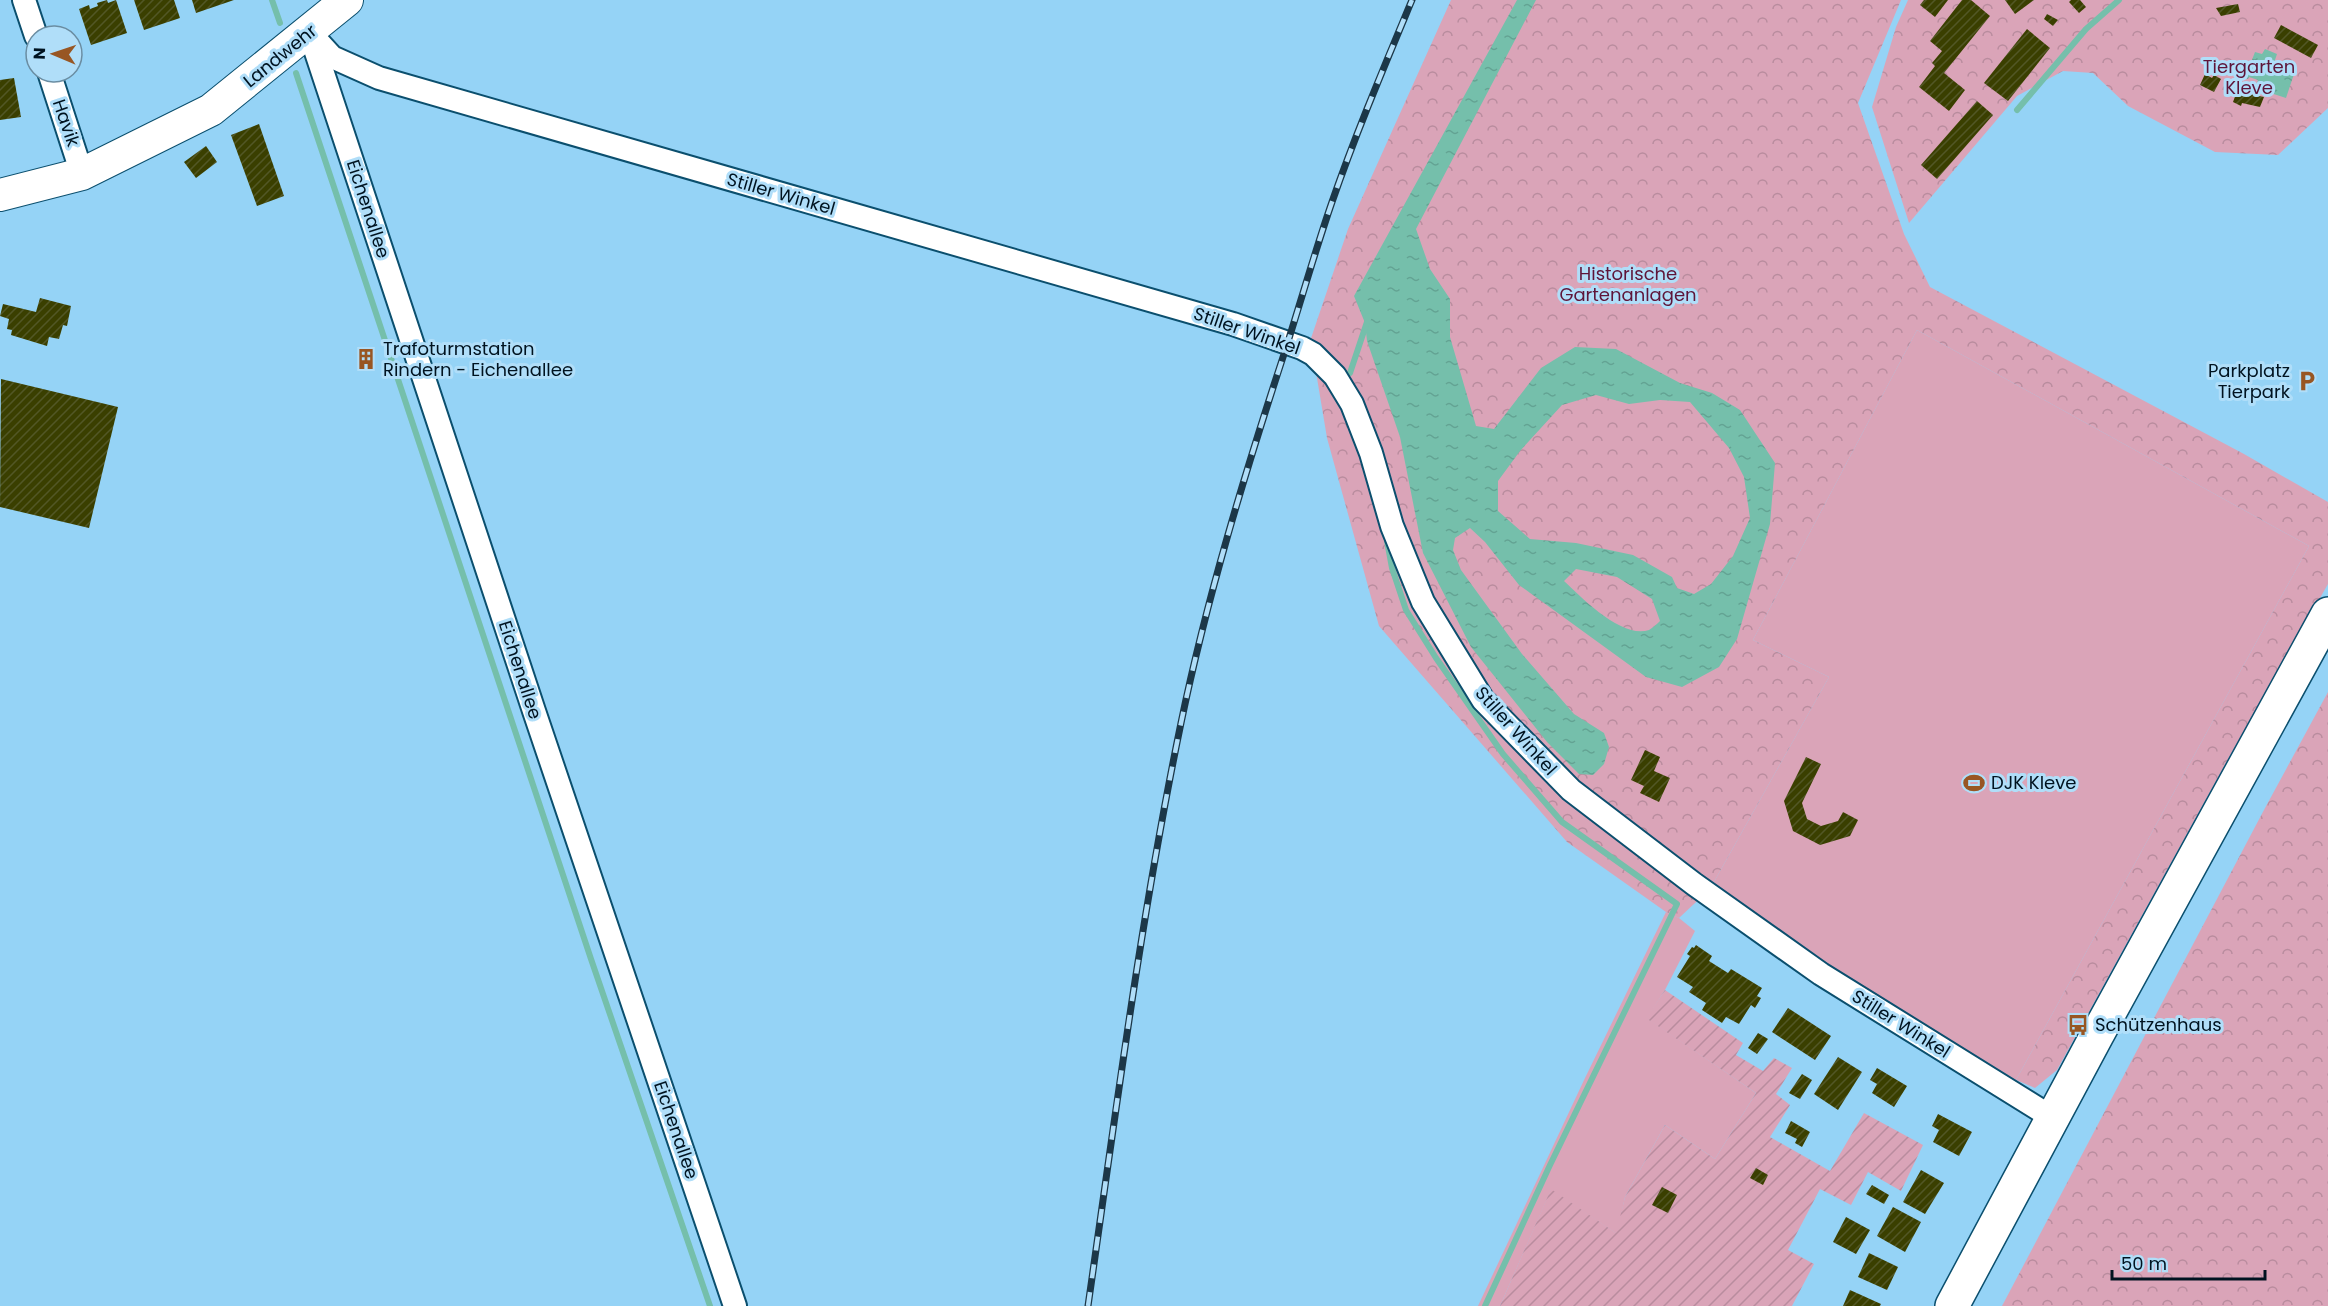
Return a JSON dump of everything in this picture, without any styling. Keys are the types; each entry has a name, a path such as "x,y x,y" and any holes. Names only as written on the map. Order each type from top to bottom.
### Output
{"main road":[{"name":"Landwehr","path":"0,195 81,174 211,110 310,33 347,0"},
{"path":"1952,1306 2328,615"}],"street":[{"path":"24,0 32,24"},
{"name":"Stiller Winkel","path":"310,33 332,57 379,78 1233,324 1313,354 1335,376 1352,404 1371,453 1392,526 1423,602 1483,700 1491,709 1571,790 1694,884 1821,974 2053,1118"},
{"name":"Eichenallee","path":"310,33 537,722 735,1306"},
{"name":"Havik","path":"53,84 81,174"}],"green space":[{"name":"Historische Gartenanlagen","path":"1451,0 1901,0 1858,103 1904,234 1930,287 2244,454 2328,502 2328,584 2232,752 2057,1070 2035,1088 2016,1080 2309,546 1917,330 1753,640 1829,677 1710,889 1679,918 1666,912 1567,842 1379,626 1327,438 1316,372 1305,356 1348,229"},
{"name":"Tiergarten Kleve","path":"1908,0 2328,0 2328,108 2278,155 2215,152 2128,106 2093,73 2063,71 2017,96 1909,223 1872,107 1896,27"},
{"name":"DJK Kleve","path":"1917,330 2309,546 2016,1080 1815,960 1710,889 1829,677 1753,640"},
{"path":"2328,692 2328,1306 2002,1306 2265,808"},
{"path":"1666,912 1679,918 1695,931 1665,990 1647,1018 1756,1093 1715,1159 1665,1125 1625,1197 1617,1234 1551,1190 1500,1306 1478,1306 1585,1078"},
{"path":"1665,990 1743,1043 1736,1055 1763,1071 1774,1058 1792,1068 1776,1094 1790,1105 1770,1137 1830,1171 1864,1113 1923,1145 1901,1191 1868,1172 1851,1205 1820,1189 1788,1250 1814,1264 1792,1306 1500,1306 1551,1189 1616,1233 1625,1197 1665,1125 1715,1159 1756,1093 1646,1018"}],"water":[{"path":"1517,0 1536,0 1416,229 1430,269 1450,299 1450,337 1476,426 1494,429 1541,368 1575,347 1616,349 1680,383 1712,393 1740,410 1775,463 1770,524 1737,639 1719,667 1682,687 1646,677 1519,585 1485,542 1470,528 1455,538 1453,550 1461,570 1522,654 1574,714 1604,733 1609,747 1604,764 1593,775 1579,774 1547,742 1471,647 1423,553 1400,437 1367,341 1365,323 1354,296","holes":["1596,395 1629,404 1660,400 1690,402 1729,448 1744,477 1750,518 1733,556 1711,584 1694,594 1677,588 1672,577 1633,555 1576,543 1530,539 1498,511 1498,481 1520,451 1562,405","1576,569 1617,577 1652,599 1660,621 1649,630 1638,631 1615,623 1564,581"]},
{"path":"2265,49 2277,54 2274,63 2295,71 2286,98 2255,88 2258,80 2245,78 2255,52 2262,54"}],"building":[{"path":"116,0 127,33 91,45 79,9 89,5 90,9 98,6 97,3"},
{"path":"134,0 174,0 180,18 144,30"},
{"path":"192,0 234,0 196,13"},
{"path":"1924,0 1948,0 1935,17 1920,5"},
{"path":"1962,0 1971,0 1990,16 1944,73 1965,90 1949,111 1919,87 1935,66 1932,63 1942,51 1930,41"},
{"path":"2005,0 2034,0 2015,14"},
{"path":"2080,0 2086,7 2079,13 2069,2"},
{"path":"2238,4 2240,12 2221,16 2216,8"},
{"path":"2047,14 2058,20 2053,26 2044,19"},
{"path":"2281,25 2318,45 2311,58 2274,38"},
{"path":"2027,29 2050,48 2008,101 1984,83"},
{"path":"2205,74 2221,79 2214,92 2200,85"},
{"path":"14,78 21,117 0,120 0,80"},
{"path":"2237,91 2264,97 2260,107 2242,103 2241,106 2233,102"},
{"path":"1977,101 1993,115 1937,179 1921,165"},
{"path":"259,124 284,196 257,206 231,135"},
{"path":"206,146 217,162 196,178 184,162"},
{"path":"40,298 71,306 67,326 63,325 59,339 49,337 47,346 11,335 12,330 7,329 9,319 0,316 3,304 36,312"},
{"name":"Trafoturmstation Rindern - Eichenallee","path":"369,351 372,361 362,364 360,353"},
{"path":"1,379 118,407 89,528 0,507"},
{"path":"1645,750 1660,757 1654,771 1670,778 1659,802 1640,793 1644,786 1631,780"},
{"path":"1806,757 1821,764 1802,803 1807,819 1821,826 1838,821 1843,812 1858,820 1850,836 1820,845 1793,831 1784,801"},
{"path":"1696,945 1712,956 1709,961 1728,973 1731,969 1762,988 1757,996 1761,998 1755,1008 1751,1005 1739,1024 1726,1017 1722,1023 1702,1010 1706,1003 1689,992 1693,987 1677,977 1690,956 1687,954"},
{"path":"1788,1008 1831,1036 1815,1060 1772,1032"},
{"path":"1758,1033 1768,1039 1757,1054 1748,1048"},
{"path":"1838,1057 1862,1072 1838,1110 1814,1094"},
{"path":"1877,1068 1907,1086 1894,1107 1872,1093 1877,1084 1870,1080"},
{"path":"1802,1074 1812,1080 1800,1099 1789,1093"},
{"path":"1938,1114 1972,1132 1959,1156 1933,1142 1939,1130 1932,1126"},
{"path":"1791,1121 1810,1132 1802,1147 1795,1143 1797,1139 1785,1133"},
{"path":"1756,1168 1768,1175 1763,1185 1750,1178"},
{"path":"1921,1170 1944,1183 1925,1214 1903,1202"},
{"path":"1872,1185 1889,1195 1884,1204 1866,1194"},
{"path":"1662,1187 1677,1195 1668,1213 1652,1205"},
{"path":"1893,1207 1921,1222 1905,1252 1877,1236"},
{"path":"1846,1217 1870,1230 1856,1254 1833,1242"},
{"path":"1869,1253 1898,1267 1887,1290 1858,1277"},
{"path":"1850,1290 1881,1304 1880,1306 1843,1306"}],"waterway":[{"path":"272,0 280,23"},
{"path":"2017,110 2086,29 2119,0"},
{"path":"296,73 591,959 710,1306"},
{"path":"1350,373 1369,316"},
{"path":"1387,541 1392,568 1406,610 1436,658 1503,754 1562,822 1677,904 1550,1165 1485,1306"}],"railway":[{"path":"1088,1306 1130,1014 1167,795 1191,676 1241,489 1326,220 1360,125 1412,0"}],"place":[{"name":"Trafoturmstation Rindern - Eichenallee","path":"366,359"},
{"name":"Parkplatz Tierpark","path":"2307,381"},
{"name":"DJK Kleve","path":"1974,783"},
{"name":"Schützenhaus","path":"2078,1025"}]}
